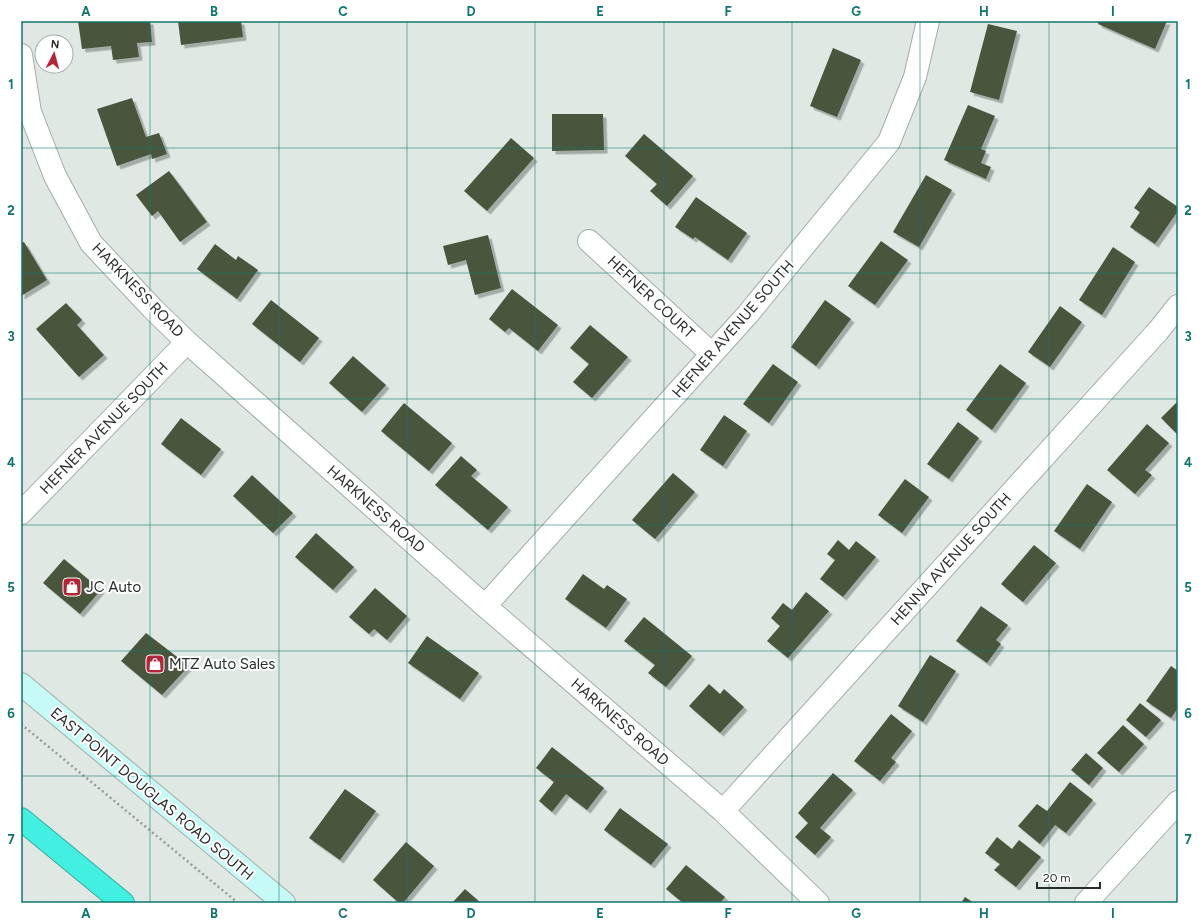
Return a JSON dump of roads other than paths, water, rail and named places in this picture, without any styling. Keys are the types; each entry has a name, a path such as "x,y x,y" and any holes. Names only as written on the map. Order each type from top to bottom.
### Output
{"highway":[{"path":"21,819 123,903"}],"street":[{"name":"HEFNER AVENUE SOUTH","path":"485,606 748,314 889,142 915,77 928,21"},
{"name":"HARKNESS ROAD","path":"21,55 30,112 55,176 91,243 153,309 187,342 485,606 723,811 818,903"},
{"name":"HEFNER COURT","path":"589,241 712,354"},
{"name":"HENNA AVENUE SOUTH","path":"723,811 1147,343 1178,306"},
{"name":"HEFNER AVENUE SOUTH","path":"21,513 187,342"},
{"name":"EAST POINT DOUGLAS ROAD SOUTH","path":"21,684 284,903"},
{"path":"1086,903 1178,802"}],"place":[{"name":"JC Auto","path":"72,587"},
{"name":"MTZ Auto Sales","path":"155,664"}]}
